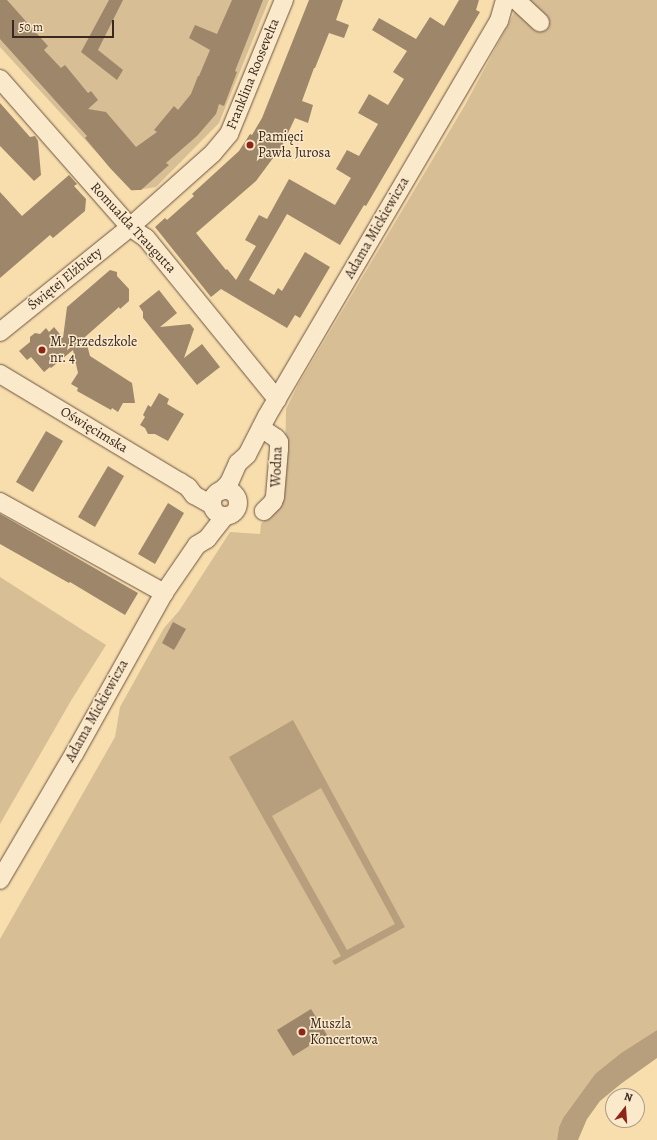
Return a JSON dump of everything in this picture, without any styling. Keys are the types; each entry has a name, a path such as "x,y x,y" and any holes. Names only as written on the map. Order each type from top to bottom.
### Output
{"street":[{"name":"Franklina Roosevelta","path":"130,227 213,153 229,134 284,0"},
{"name":"Adama Mickiewicza","path":"0,880 78,748 164,593 197,544 207,539 221,502 247,470 248,455 261,428 499,21 505,0"},
{"path":"516,0 540,22"},
{"name":"Romualda Traugutta","path":"0,79 130,227 146,238 277,399"},
{"name":"Świętej Elżbiety","path":"0,332 130,227"},
{"name":"Oświęcimska","path":"0,374 188,487 194,495 221,502"},
{"name":"Wodna","path":"261,428 276,438 280,449 275,497 273,502 264,511"},
{"path":"0,502 164,593"}],"shaded area":[{"path":"0,0 269,0 219,123 156,187 132,191 0,47"},
{"path":"520,0 657,0 657,1030 621,1053 595,1074 563,1118 559,1127 557,1140 0,1140 0,939 115,737 120,707 164,628 179,611 230,532 260,534 261,524 280,503 285,468 286,409 298,385 465,105"},
{"path":"0,577 106,645 72,699 0,824"},
{"path":"293,720 405,927 335,965 332,961 341,956 229,757","holes":["321,788 395,924 347,950 272,816"]},
{"path":"657,1030 657,1058 616,1088 605,1088 605,1097 600,1101 587,1119 578,1140 557,1140 559,1127 563,1118 595,1074 621,1053"}],"building":[{"path":"0,0 7,0 48,46 44,50 61,68 65,65 88,93 91,91 98,100 88,109 106,112 136,147 157,132 154,130 174,106 178,110 191,94 210,50 189,38 195,25 217,34 232,0 263,0 235,71 237,72 224,106 219,104 216,114 197,136 166,163 169,165 141,190 131,190 85,138 87,136 0,39"},
{"path":"109,0 123,0 98,50 123,70 117,80 81,52"},
{"path":"309,0 343,0 336,20 349,25 344,38 329,33 314,68 302,101 313,105 308,123 295,118 282,146 256,181 196,233 236,280 256,246 245,240 259,215 267,219 289,179 335,205 351,178 336,169 347,150 359,156 378,124 358,113 369,94 388,105 404,79 393,72 407,51 372,30 379,18 416,39 430,17 444,26 459,0 479,0 476,10 480,12 366,206 364,205 340,245 287,214 249,280 274,295 278,288 282,291 305,252 330,267 300,318 295,315 287,328 221,289 211,297 155,227 165,218 167,220 194,196 192,194 239,151 250,134 252,135 262,118"},
{"path":"0,103 30,137 35,136 38,141 41,175 34,181 0,146"},
{"path":"69,175 77,184 74,186 86,199 85,211 53,238 50,235 0,278 0,192 22,216"},
{"path":"110,270 117,272 117,276 129,289 129,301 120,309 119,307 85,337 90,356 132,383 135,403 123,403 118,412 112,408 111,410 77,391 78,388 71,384 78,373 73,350 44,372 31,357 27,360 19,351 30,342 30,337 35,333 40,334 46,328 49,332 54,327 63,338 67,307"},
{"path":"159,290 177,313 160,327 190,324 194,329 184,358 202,344 220,367 197,385 143,318 143,312 139,306"},
{"path":"159,393 169,399 167,404 184,414 168,441 155,434 148,434 145,428 140,425 145,417 143,415 148,405 151,407"},
{"path":"46,431 63,441 33,492 16,482"},
{"path":"108,466 124,476 95,527 78,517"},
{"path":"168,503 184,513 155,564 138,554"},
{"path":"0,514 138,593 125,615 70,582 69,583 0,544"},
{"path":"173,622 186,629 174,650 162,643"},
{"name":"Muszla Koncertowa","path":"311,1009 327,1035 293,1056 277,1030"}],"place":[{"name":"Pamięci Pawła Jurosa","path":"250,145"},
{"name":"M. Przedszkole nr. 4","path":"42,350"},
{"name":"Muszla Koncertowa","path":"302,1032"}]}
